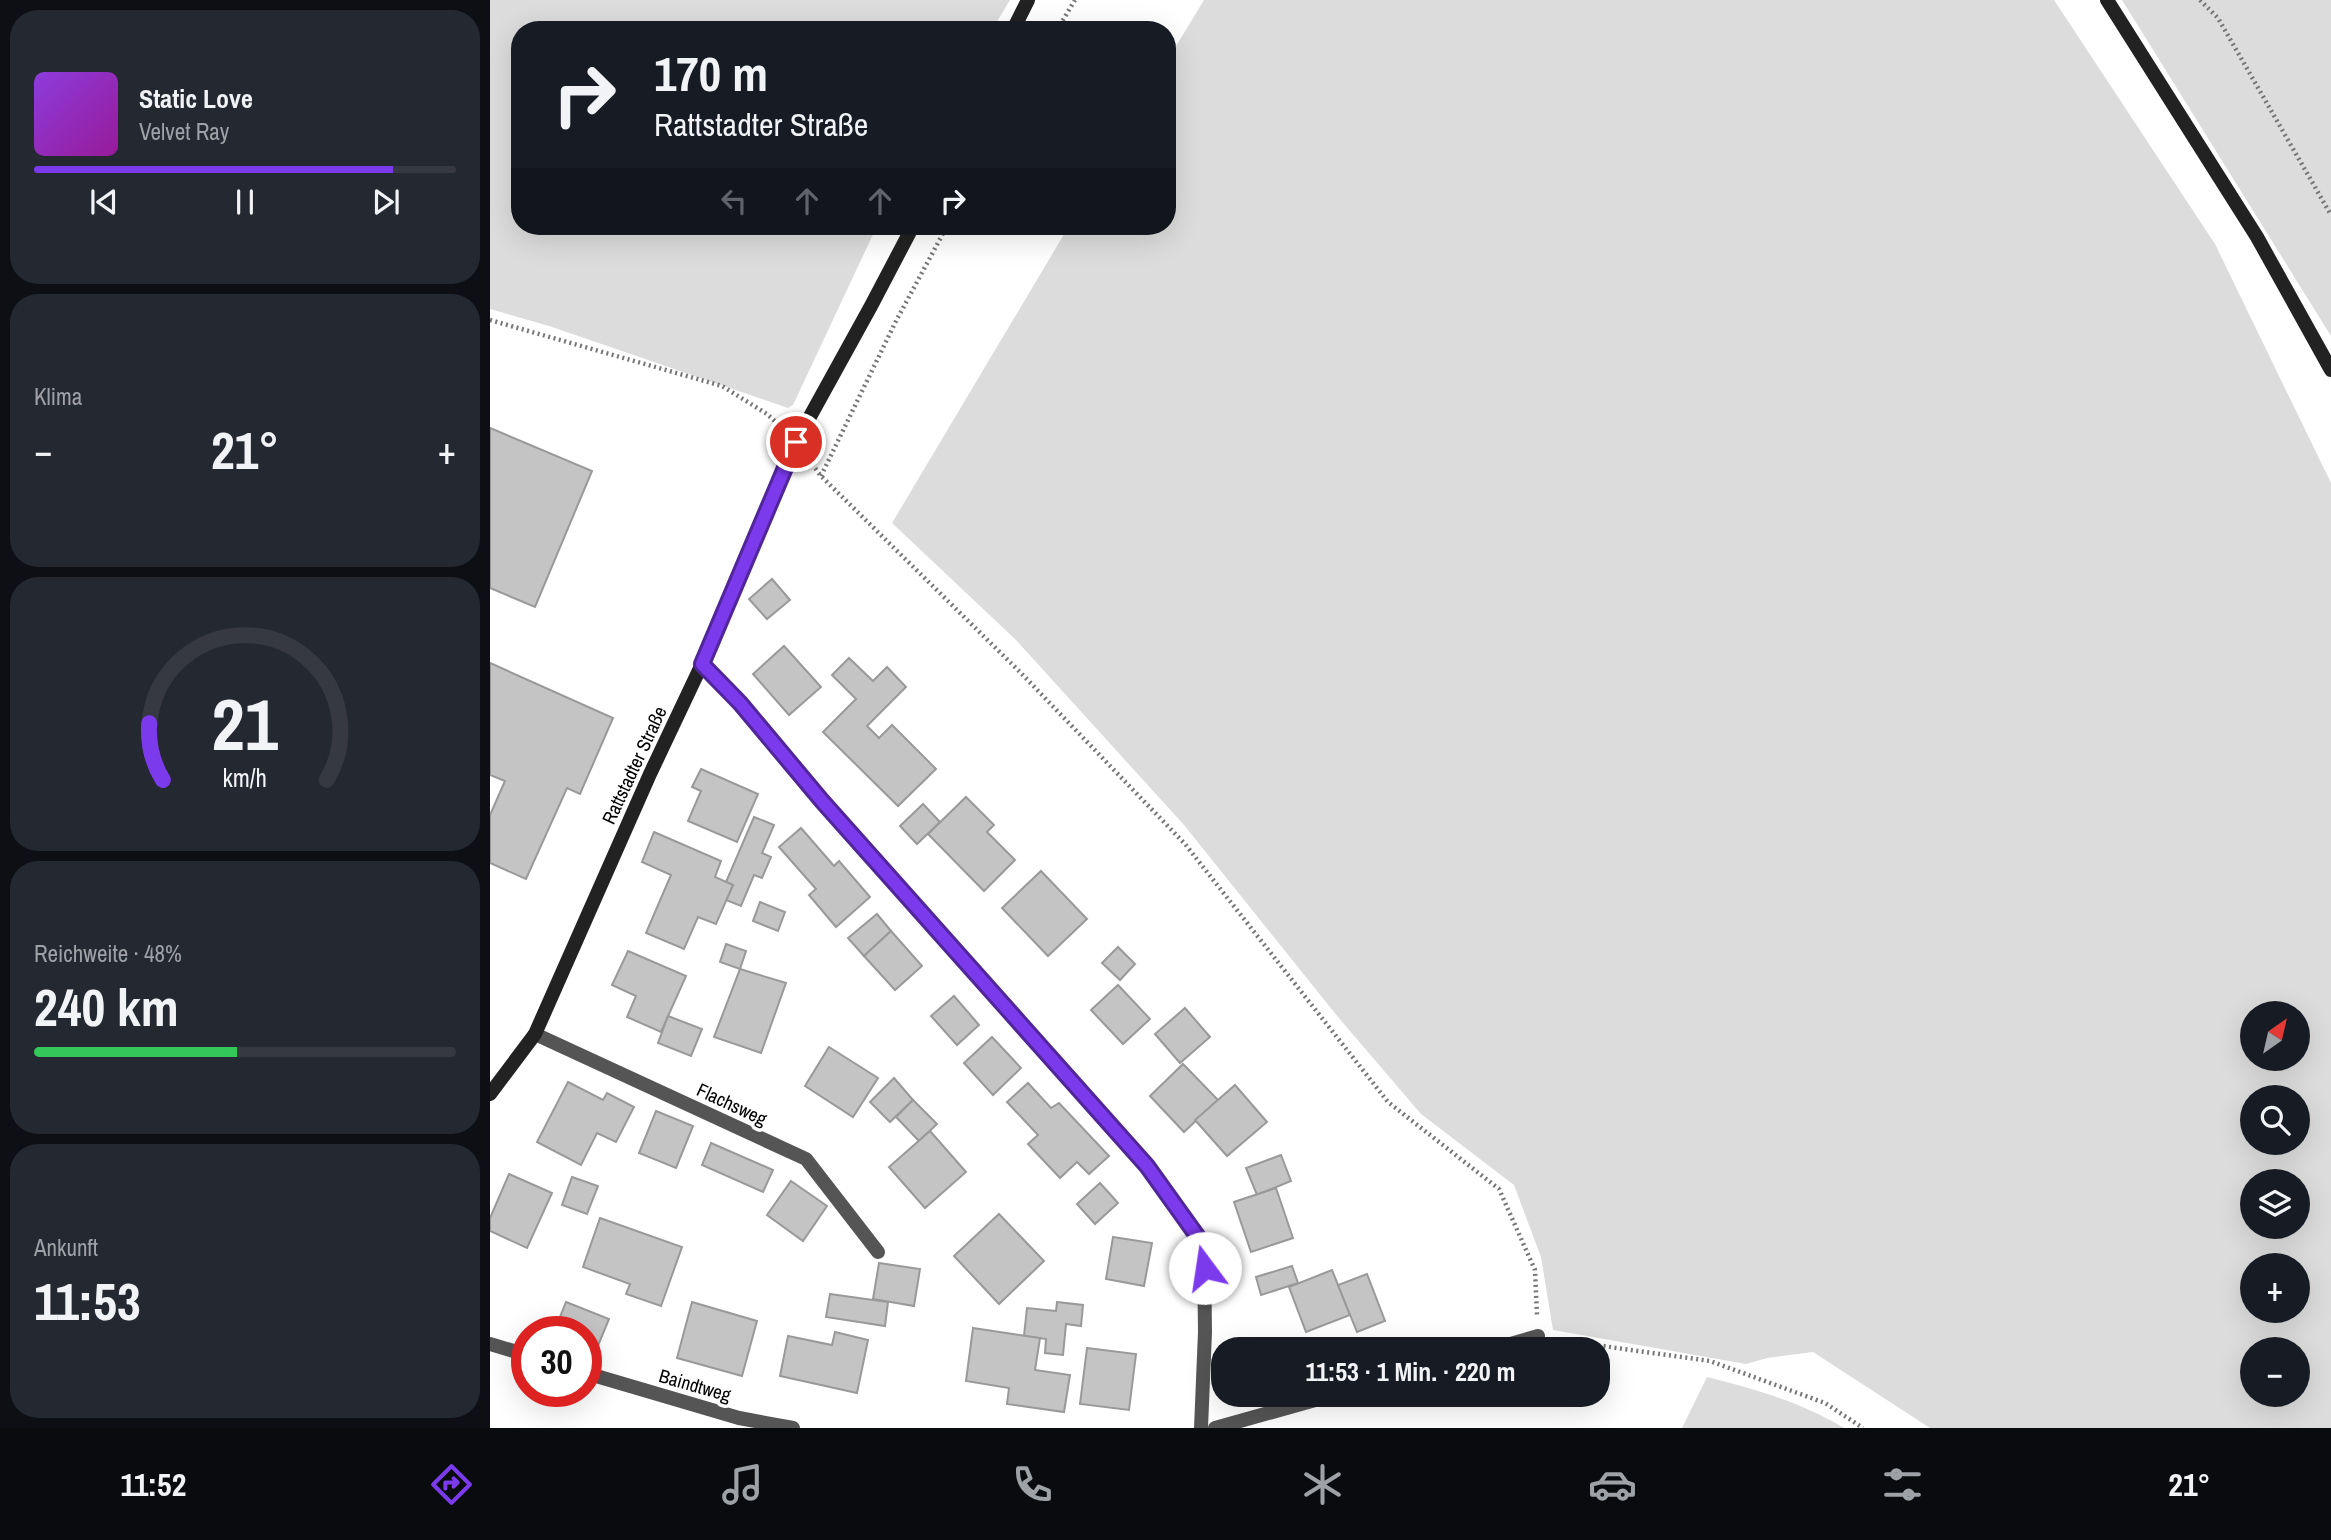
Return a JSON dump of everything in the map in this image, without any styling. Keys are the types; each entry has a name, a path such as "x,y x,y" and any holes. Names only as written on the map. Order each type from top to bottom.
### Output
{"street":[{"path":"1018,21 1028,0"},
{"path":"2107,0 2258,237 2331,370"},
{"name":"Rattstadter Straße","path":"490,1094 535,1034 650,774 702,664 796,442 907,235"},
{"path":"702,664 740,703 822,801 1147,1166 1205,1247 1201,1428"},
{"name":"Flachsweg","path":"535,1034 806,1159 878,1252"},
{"path":"490,1345 511,1351"},
{"name":"Baindtweg","path":"602,1378 739,1418 793,1428"},
{"path":"1215,1428 1289,1407"}],"path":[{"path":"1062,21 1075,0"},
{"path":"2200,0 2218,18 2331,215"},
{"path":"942,235 895,323 821,476 1020,672 1185,844 1388,1102 1499,1189 1535,1270 1538,1336 1710,1361 1825,1403 1863,1428"},
{"path":"490,320 722,386 767,414 796,442"}],"shaded area":[{"path":"490,0 1010,0 997,21 511,21 511,235 873,235 793,405 788,408 549,326 490,309"},
{"path":"1204,0 2054,0 2215,244 2331,483 2331,1428 1930,1428 1813,1352 1767,1358 1746,1364 1610,1340 1610,1337 1593,1337 1553,1330 1541,1257 1514,1185 1421,1114 1338,1017 1184,825 1015,639 892,523 1064,235 1176,235 1176,46"},
{"path":"2122,0 2331,0 2331,336"},
{"path":"1707,1377 1777,1397 1844,1428 1682,1428"}],"building":[{"path":"490,428 592,471 535,607 490,588"},
{"path":"772,579 790,600 767,619 749,599"},
{"path":"784,646 821,687 789,715 753,674"},
{"path":"849,658 873,681 887,667 906,687 867,726 879,738 892,725 936,769 898,806 823,732 856,699 832,675"},
{"path":"490,663 613,718 580,794 567,788 526,879 490,863 490,815 505,781 490,775"},
{"path":"701,769 758,794 737,842 688,821 701,791 692,787"},
{"path":"966,797 994,825 987,832 1015,860 984,891 928,834"},
{"path":"923,804 940,822 917,844 900,826"},
{"path":"754,817 774,825 762,853 771,857 762,878 754,875 741,906 726,900 733,885 726,882"},
{"path":"801,828 834,866 839,861 870,897 836,927 809,895 816,889 779,847"},
{"path":"654,832 721,861 715,877 733,885 716,924 698,917 684,949 646,933 671,875 642,862"},
{"path":"1041,871 1087,919 1048,956 1002,908"},
{"path":"760,902 785,912 778,931 753,921"},
{"path":"877,914 891,931 864,956 848,938"},
{"path":"891,931 922,966 895,990 864,956"},
{"path":"726,944 746,951 740,969 720,962"},
{"path":"1118,947 1135,964 1120,980 1102,963"},
{"path":"628,951 686,976 661,1032 627,1017 636,996 612,985"},
{"path":"740,969 786,983 761,1053 714,1037"},
{"path":"1118,985 1150,1019 1123,1044 1091,1010"},
{"path":"954,996 979,1025 957,1045 931,1016"},
{"path":"1185,1008 1210,1037 1180,1063 1155,1034"},
{"path":"668,1016 702,1029 691,1056 658,1043"},
{"path":"992,1037 1021,1068 993,1095 964,1063"},
{"path":"829,1047 878,1078 853,1117 805,1086"},
{"path":"1183,1064 1218,1100 1184,1132 1150,1096"},
{"path":"894,1078 913,1100 890,1122 870,1102"},
{"path":"568,1082 603,1100 607,1093 634,1107 616,1142 597,1133 581,1165 537,1142"},
{"path":"1028,1083 1051,1108 1059,1103 1109,1156 1089,1174 1077,1162 1060,1178 1028,1144 1038,1135 1007,1102"},
{"path":"1235,1085 1267,1122 1227,1156 1195,1120"},
{"path":"913,1100 937,1124 919,1141 896,1117"},
{"path":"656,1111 693,1126 676,1168 639,1153"},
{"path":"930,1131 966,1172 925,1208 889,1167"},
{"path":"711,1143 773,1170 763,1192 702,1165"},
{"path":"1281,1155 1291,1181 1257,1195 1246,1168"},
{"path":"509,1174 552,1193 527,1248 490,1231 490,1218"},
{"path":"572,1177 598,1186 587,1214 562,1205"},
{"path":"791,1181 827,1206 803,1241 767,1215"},
{"path":"1100,1183 1118,1203 1095,1224 1077,1204"},
{"path":"1276,1188 1293,1238 1251,1252 1234,1202"},
{"path":"999,1214 1044,1261 999,1304 954,1256"},
{"path":"600,1218 682,1247 661,1306 626,1294 630,1284 583,1267"},
{"path":"1113,1237 1152,1243 1144,1286 1106,1279"},
{"path":"879,1263 920,1269 914,1306 873,1299"},
{"path":"1292,1266 1298,1283 1261,1295 1256,1277"},
{"path":"1332,1270 1350,1315 1306,1332 1289,1287"},
{"path":"1367,1274 1385,1321 1357,1332 1338,1285"},
{"path":"830,1294 888,1302 885,1326 826,1317"},
{"path":"566,1302 601,1316 560,1316"},
{"path":"692,1302 757,1321 742,1376 677,1358"},
{"path":"1057,1302 1083,1305 1081,1326 1066,1324 1063,1355 1045,1353 1046,1339 1024,1336 1027,1308 1056,1311"},
{"path":"602,1316 609,1319 602,1336"},
{"path":"973,1328 1040,1338 1035,1370 1070,1375 1064,1412 1007,1404 1009,1388 966,1381"},
{"path":"835,1332 868,1340 857,1393 780,1376 788,1336 832,1345"},
{"path":"1087,1348 1136,1354 1129,1410 1080,1404"}],"route":[{"path":"796,442 702,664 740,703 822,801 1147,1166 1205,1247 1205,1268"}]}
